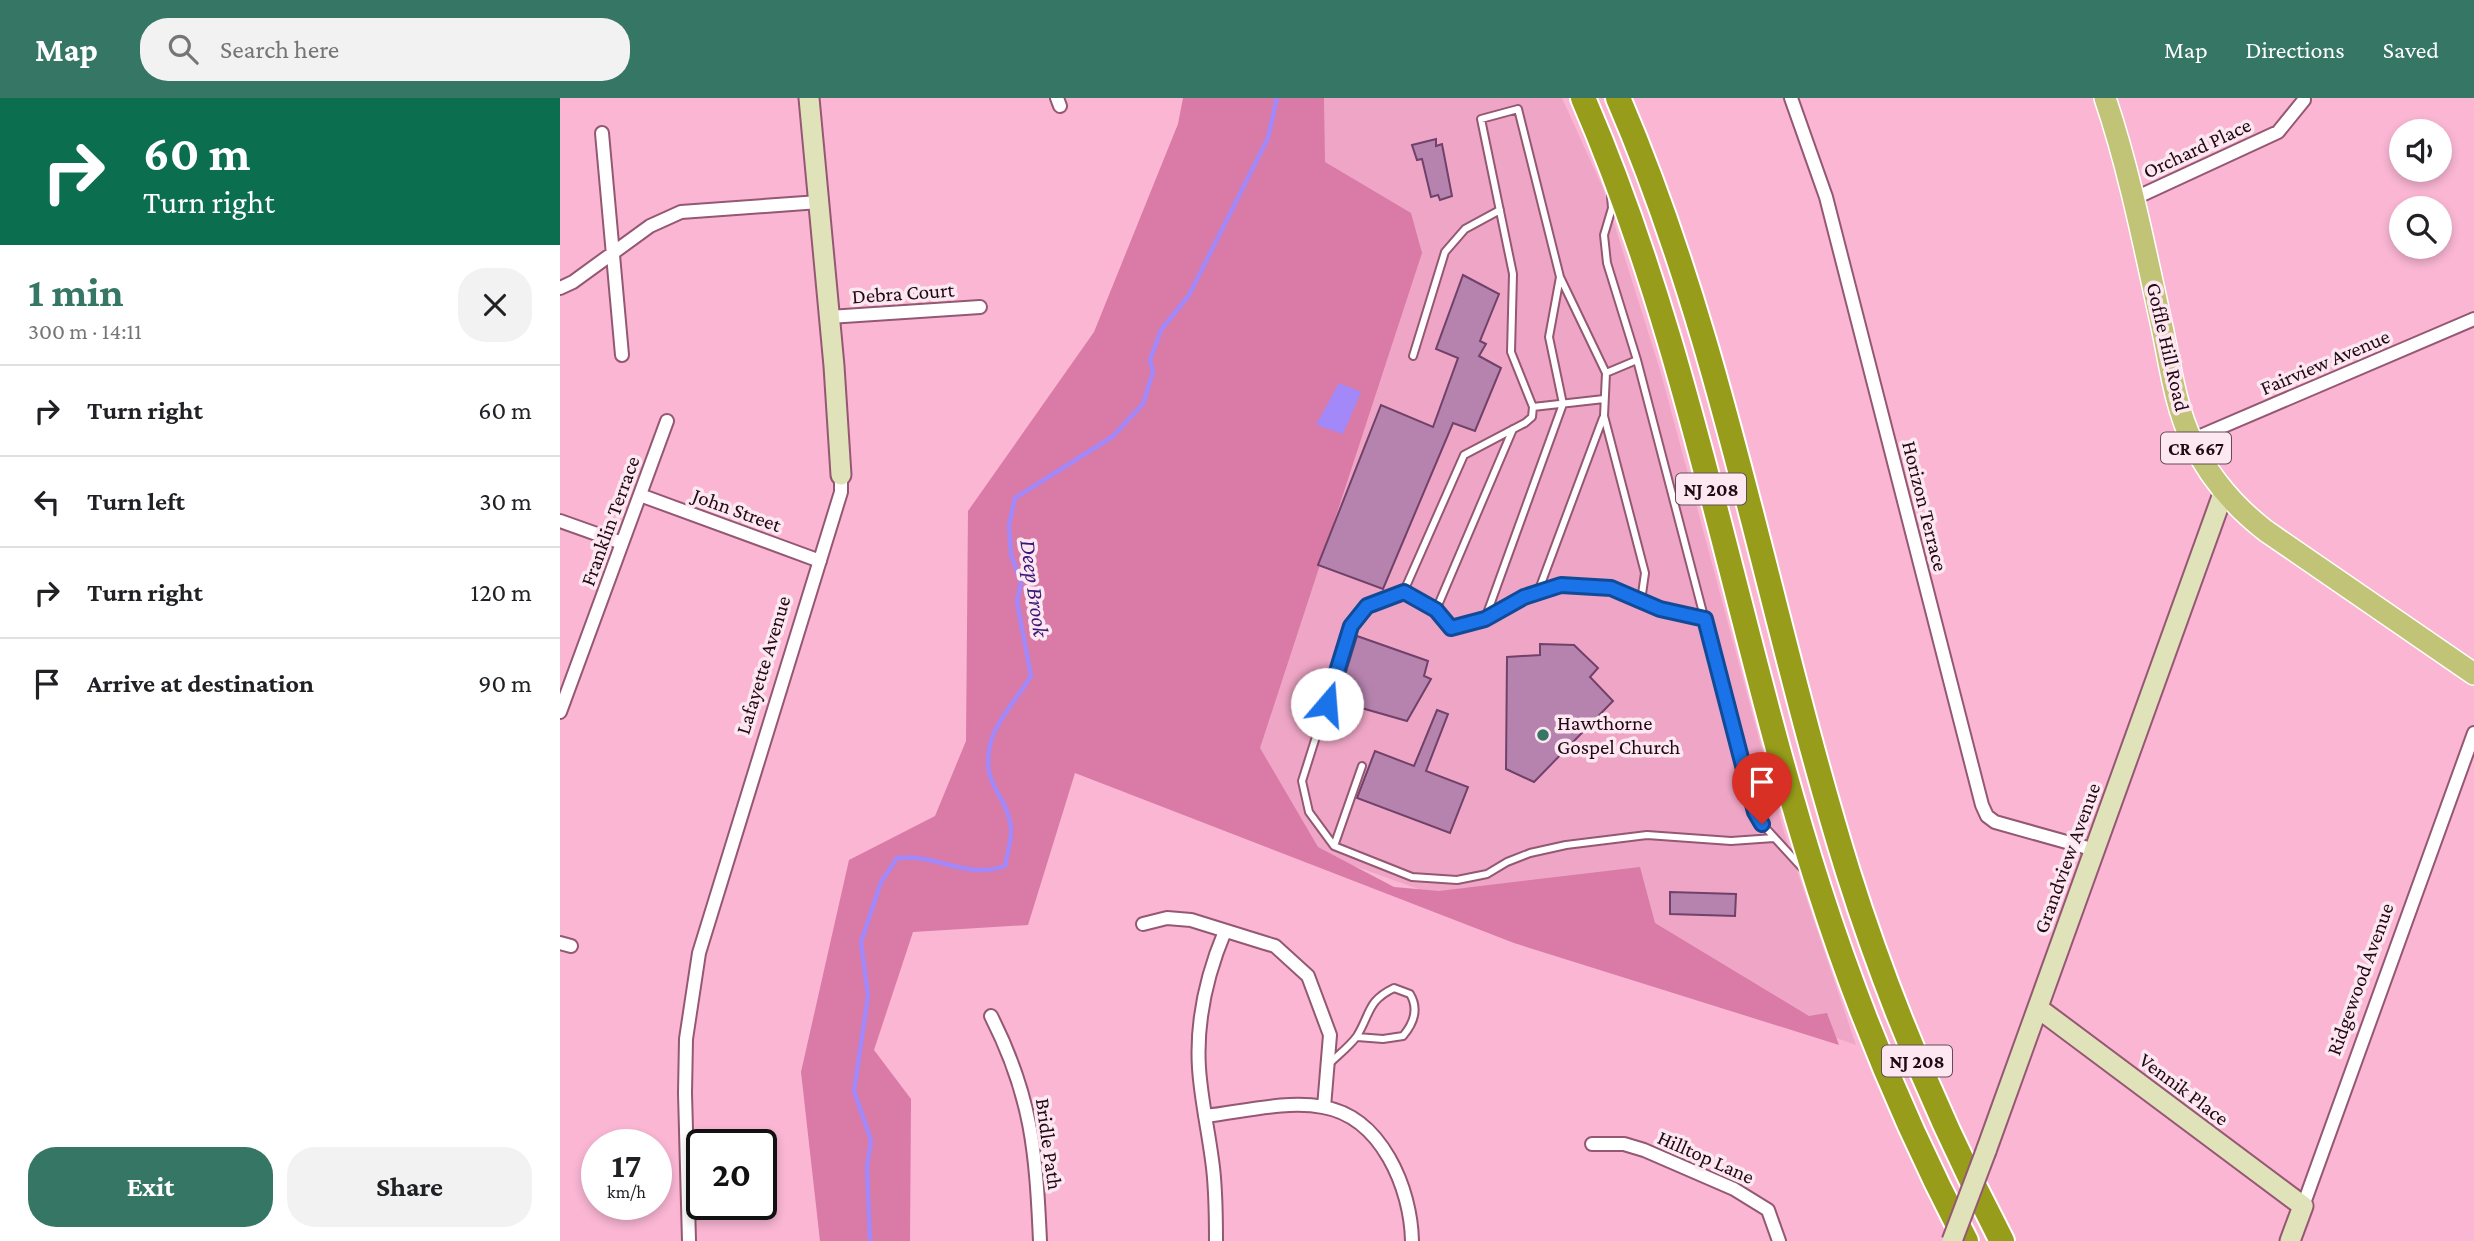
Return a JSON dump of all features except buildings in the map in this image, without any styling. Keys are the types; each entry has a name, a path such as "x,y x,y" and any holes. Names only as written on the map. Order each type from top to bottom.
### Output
{"highway":[{"name":"NJ 208","path":"1583,98 1637,234 1670,340 1819,887 1876,1048 1964,1241"},
{"name":"NJ 208","path":"1618,98 1685,277 1849,874 1907,1036 1977,1193 2002,1241"}],"main road":[{"name":"Goffle Hill Road","path":"2105,98 2133,199 2178,399 2191,440 2208,470 2224,491 2266,531 2474,674"}],"street":[{"name":"Lafayette Avenue","path":"689,1241 685,1080 691,996 699,953 841,492 830,317 810,98"},
{"name":"Horizon Terrace","path":"1791,98 1826,197 1982,805 1987,816 1995,822 2095,850"},
{"name":"Orchard Place","path":"2133,199 2278,132 2304,100"},
{"path":"602,133 622,355"},
{"path":"560,288 650,226 681,212 819,202"},
{"name":"Debra Court","path":"830,317 979,307"},
{"name":"Fairview Avenue","path":"2191,440 2474,319"},
{"name":"Franklin Terrace","path":"560,712 667,421"},
{"name":"Grandview Avenue","path":"1952,1241 2224,491"},
{"name":"John Street","path":"640,495 820,561"},
{"path":"560,521 622,543"},
{"name":"Ridgewood Avenue","path":"2290,1241 2474,733"},
{"path":"1143,923 1167,918 1191,920 1275,946 1308,976 1331,1035 1324,1107"},
{"path":"1216,1241 1213,1163 1199,1068 1200,1027 1212,961 1225,931"},
{"name":"Vennik Place","path":"2038,1007 2303,1206"},
{"name":"Bridle Path","path":"991,1016 1011,1055 1028,1109 1036,1162 1040,1241"},
{"path":"1205,1116 1290,1106 1324,1107 1365,1128 1378,1142 1403,1189 1411,1219 1412,1241"},
{"name":"Hilltop Lane","path":"1592,1144 1624,1144 1644,1150 1734,1189 1768,1210 1779,1241"},
{"path":"1977,1193 2009,1241"}],"lane":[{"path":"1641,601 1644,573 1604,416 1606,373 1560,277 1518,109 1481,119 1513,274 1511,352 1533,407 1532,417 1464,455 1404,592 1367,606 1351,626 1302,780 1308,812 1334,846 1412,877 1457,880 1487,874 1530,853 1566,845 1647,835 1731,841 1774,838"},
{"path":"1597,129 1608,174 1612,208 1604,248 1637,360 1755,812 1774,838 1819,887"},
{"path":"1413,356 1445,252 1465,229 1500,210"},
{"path":"1485,619 1563,404 1549,337 1560,277"},
{"path":"1606,373 1637,360"},
{"path":"1533,407 1604,399"},
{"path":"1538,592 1604,416"},
{"path":"1436,610 1513,429"},
{"path":"1404,592 1436,610 1451,628 1485,619 1524,597 1561,585 1611,588 1660,609 1705,619"},
{"path":"1334,846 1363,766"},
{"path":"1328,1065 1357,1037 1370,1007 1379,995 1394,988 1410,994 1415,1002 1415,1016 1403,1036 1383,1039 1357,1037"}],"shaded area":[{"path":"1183,98 1324,98 1325,162 1411,213 1422,253 1260,748 1318,847 1394,887 1439,891 1640,867 1655,923 1809,1016 1827,1013 1839,1045 1514,943 1075,773 1028,925 913,932 874,1050 911,1099 910,1241 820,1241 801,1072 849,860 935,816 966,741 968,511 1094,332 1178,124"},
{"path":"1265,98 1562,98 1603,188 1661,373 1784,832 1856,1045 1079,768"},
{"path":"1339,383 1361,392 1343,434 1316,425"}],"waterway":[{"name":"Deep Brook","path":"870,1241 867,1167 871,1140 854,1091 868,996 861,942 881,882 897,858 911,857 977,870 1005,866 1011,828 991,779 988,756 998,725 1031,676 1017,602 1021,582 1011,555 1009,525 1015,498 1112,437 1143,404 1153,372 1150,360 1161,330 1189,295 1268,138 1277,98"}],"place":[{"name":"Hawthorne Gospel Church","path":"1543,735"}],"route":[{"path":"1327,704 1351,626 1367,606 1404,592 1436,610 1451,628 1485,619 1524,597 1561,585 1611,588 1660,609 1705,619 1755,812 1762,824"}]}
